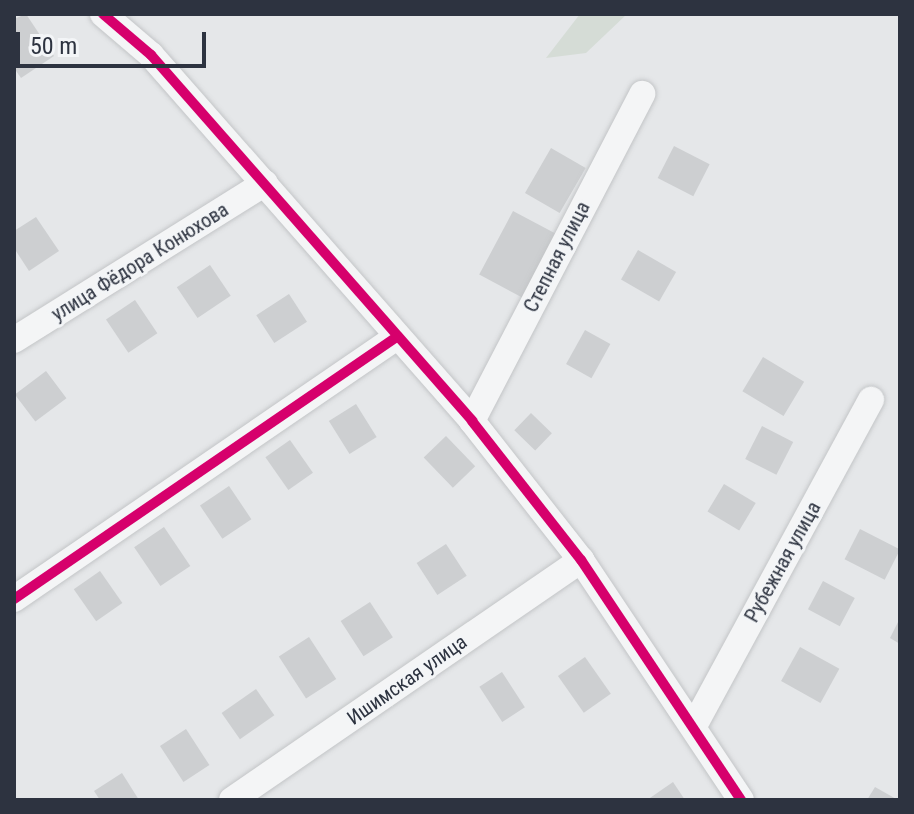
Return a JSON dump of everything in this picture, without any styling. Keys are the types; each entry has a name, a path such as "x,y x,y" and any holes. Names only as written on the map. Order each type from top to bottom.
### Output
{"street":[{"path":"103,14 151,55 356,282 395,338 472,421 581,560 695,724 741,800"},
{"name":"Степная улица","path":"472,421 642,94"},
{"name":"улица Фёдора Конюхова","path":"14,340 265,183"},
{"path":"14,599 395,338"},
{"name":"Рубежная улица","path":"695,724 871,400"},
{"name":"Ишимская улица","path":"232,800 581,560"}],"shaded area":[{"path":"580,14 627,14 586,53 546,58"}],"building":[{"path":"26,14 54,56 21,78 14,68 14,19"},
{"path":"674,146 710,164 693,196 658,178"},
{"path":"551,148 586,168 560,213 525,193"},
{"path":"513,211 561,236 527,300 479,275"},
{"path":"36,217 59,251 29,271 14,248 14,231"},
{"path":"638,250 676,272 659,301 621,279"},
{"path":"210,265 231,296 198,318 177,287"},
{"path":"289,294 307,322 274,343 256,315"},
{"path":"135,300 157,333 128,353 106,320"},
{"path":"585,330 610,344 591,378 566,364"},
{"path":"763,357 804,382 784,416 742,391"},
{"path":"46,371 66,398 35,422 15,394"},
{"path":"356,404 377,437 350,454 329,421"},
{"path":"531,413 552,433 535,450 514,430"},
{"path":"762,426 793,442 776,475 745,459"},
{"path":"446,436 475,466 453,488 424,458"},
{"path":"290,440 313,473 288,490 265,457"},
{"path":"724,484 756,503 739,530 708,511"},
{"path":"229,486 251,519 222,539 200,506"},
{"path":"164,527 190,566 160,586 134,547"},
{"path":"860,529 900,549 885,580 845,559"},
{"path":"446,544 467,576 437,595 417,563"},
{"path":"100,571 122,603 96,621 74,589"},
{"path":"823,581 855,598 840,626 808,609"},
{"path":"370,602 393,637 364,656 341,621"},
{"path":"900,618 900,644 890,638"},
{"path":"309,637 336,679 306,699 279,657"},
{"path":"800,647 839,669 820,703 781,681"},
{"path":"585,657 611,694 584,713 558,676"},
{"path":"502,672 525,707 502,722 479,687"},
{"path":"256,689 274,715 240,739 222,713"},
{"path":"186,729 209,765 183,782 160,746"},
{"path":"122,773 139,800 100,800 94,791"},
{"path":"673,782 685,800 647,800"},
{"path":"875,787 898,800 867,800"}],"cycle path":[{"path":"103,14 151,55 472,421 581,560 741,800"},
{"path":"14,599 395,338"}]}
